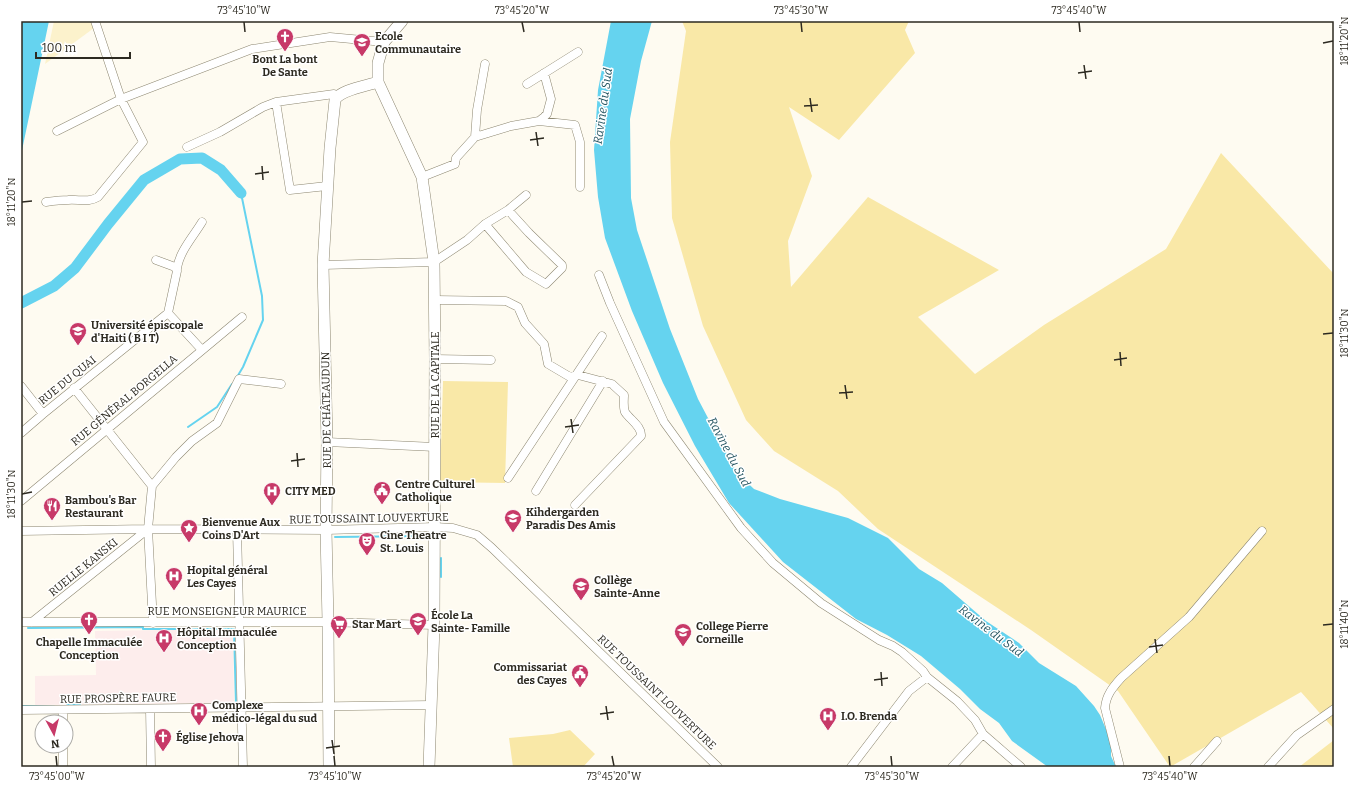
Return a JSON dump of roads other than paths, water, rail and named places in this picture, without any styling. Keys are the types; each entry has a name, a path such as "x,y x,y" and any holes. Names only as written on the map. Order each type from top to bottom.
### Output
{"street":[{"path":"46,202 70,200 88,201 98,197 143,142 121,99 95,21"},
{"name":"RUE DE LA CAPITALE","path":"402,21 384,42 378,63 378,82 422,177 434,262 434,625 432,705 428,767"},
{"path":"57,131 121,99 252,49 330,37 384,42"},
{"path":"527,84 578,52"},
{"path":"474,137 485,64"},
{"path":"539,121 547,114 551,99 544,73"},
{"path":"187,147 220,132 264,107 276,102 334,94 336,97 344,92 378,82"},
{"name":"RUE DE CHÂTEAUDUN","path":"329,767 330,706 326,530 327,442 323,265 330,148 336,97"},
{"path":"276,102 290,190 328,186"},
{"path":"422,177 455,164 456,158 474,137 511,126 539,121 575,125 580,142 580,187"},
{"path":"323,265 434,262 467,240 485,224 508,210 526,194"},
{"path":"485,224 522,268 536,279 546,284 562,268 562,265 508,210"},
{"path":"202,222 178,262 178,273 168,313 202,350"},
{"path":"156,260 177,269"},
{"path":"599,275 610,304 664,422 734,520 763,553 809,594 842,617 875,636 879,640 902,652 923,671 927,677 957,701 975,720 983,734 1021,767"},
{"path":"434,300 506,301 512,303 518,308 525,323 544,344 548,364 570,378 578,374 612,384 624,395 625,411 642,432 641,436 574,505"},
{"name":"RUE DU QUAI","path":"21,433 74,388 168,313"},
{"name":"RUE GÉNÉRAL BORGELLA","path":"21,501 242,317"},
{"path":"508,478 602,336"},
{"path":"435,359 491,360"},
{"path":"153,623 148,529 152,486 176,457 192,441 217,423 239,379 281,384"},
{"path":"536,491 603,382"},
{"path":"21,386 43,414"},
{"path":"74,388 152,486"},
{"path":"327,442 435,447"},
{"name":"RUE TOUSSAINT LOUVERTURE","path":"21,531 148,529 326,530 435,526 453,528 477,535 718,767"},
{"name":"RUELLE KANSKI","path":"32,622 148,529"},
{"path":"237,530 243,767"},
{"path":"1120,767 1105,708 1106,700 1112,688 1121,678 1189,617 1262,531"},
{"name":"RUE MONSEIGNEUR MAURICE","path":"21,622 328,622 434,625"},
{"path":"851,767 909,691 927,677"},
{"name":"RUE PROSPÈRE FAURE","path":"21,710 432,705"},
{"path":"150,709 151,767"},
{"path":"1268,767 1297,735 1334,709"},
{"path":"952,767 983,734"},
{"path":"1194,767 1216,741"},
{"path":"63,754 63,767"}],"water":[{"path":"21,21 49,21 21,155"},
{"name":"Ravine du Sud","path":"611,21 652,21 641,61 630,119 631,198 637,230 670,329 698,399 737,473 754,489 780,499 848,518 888,538 919,569 942,583 986,621 1019,643 1039,663 1076,686 1100,715 1111,741 1111,756 1116,767 1048,767 1012,741 999,723 980,709 960,689 921,656 887,635 856,619 783,562 729,503 695,446 663,383 632,311 605,238 598,197 594,150 598,90"}],"waterway":[{"path":"21,303 54,286 75,268 144,180 180,159 202,158 221,170 241,193"},
{"path":"237,377 243,367 263,320 262,296 241,193"},
{"path":"188,427 217,407 232,384"},
{"path":"335,537 426,536 430,538"},
{"path":"441,558 441,577"},
{"path":"28,628 143,627 143,629 234,629 236,705 234,705"},
{"path":"67,705 80,705"},
{"path":"21,706 54,706"}],"place":[{"name":"Bont La bont De Sante","path":"285,52"},
{"name":"Ecole Communautaire","path":"362,57"},
{"name":"Université épiscopale d'Haiti ( B I T)","path":"78,346"},
{"name":"Centre Culturel Catholique","path":"382,505"},
{"name":"CITY MED","path":"272,506"},
{"name":"Bambou's Bar Restaurant","path":"52,521"},
{"name":"Kihdergarden Paradis Des Amis","path":"513,533"},
{"name":"Bienvenue Aux Coins D'Art","path":"189,543"},
{"name":"Cine Theatre St. Louis","path":"367,556"},
{"name":"Hopital général Les Cayes","path":"174,591"},
{"name":"Collège Sainte-Anne","path":"581,601"},
{"name":"Chapelle Immaculée Conception","path":"89,635"},
{"name":"École La Sainte- Famille","path":"418,636"},
{"name":"Star Mart","path":"339,639"},
{"name":"College Pierre Corneille","path":"683,647"},
{"name":"Hôpital Immaculée Conception","path":"164,653"},
{"name":"Commissariat des Cayes","path":"580,688"},
{"name":"Complexe médico-légal du sud","path":"199,726"},
{"name":"I.O. Brenda","path":"828,731"},
{"name":"Église Jehova","path":"163,752"}]}
